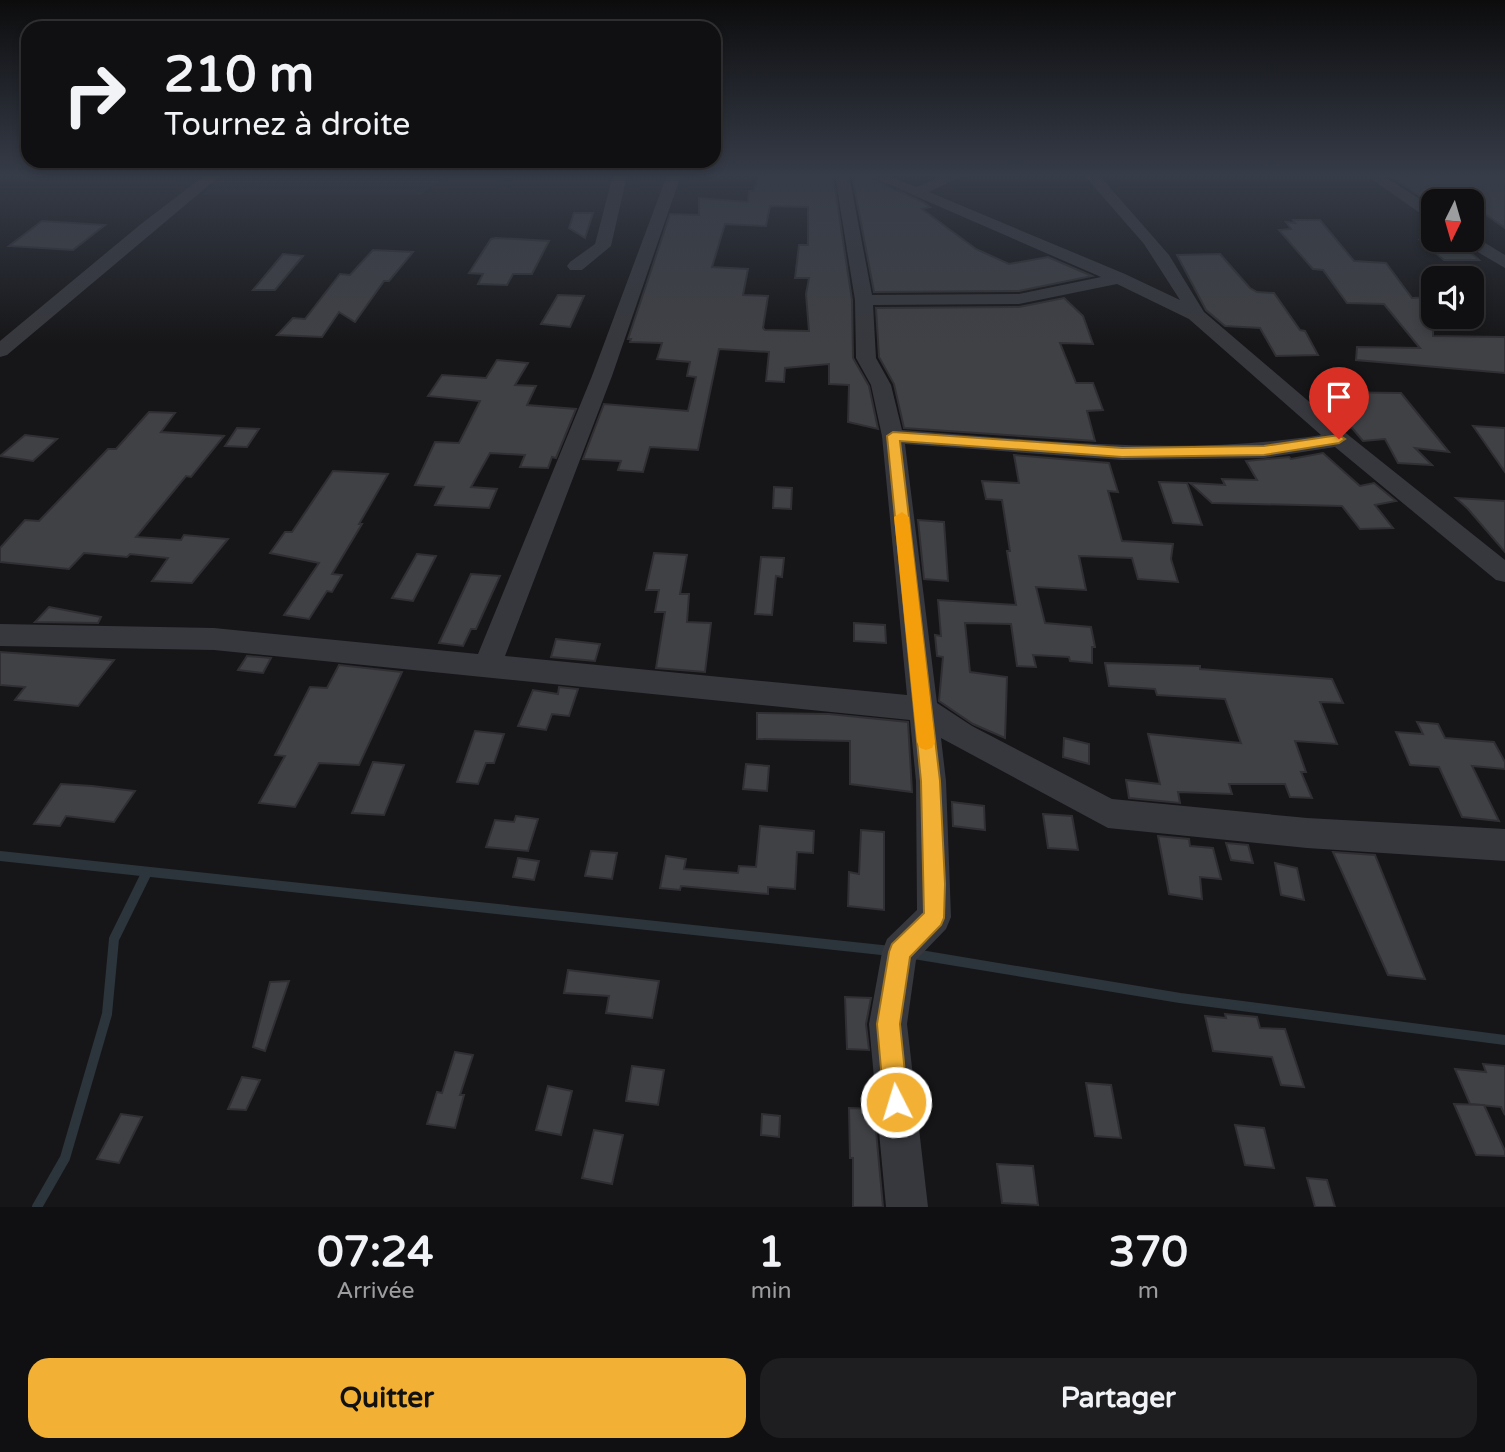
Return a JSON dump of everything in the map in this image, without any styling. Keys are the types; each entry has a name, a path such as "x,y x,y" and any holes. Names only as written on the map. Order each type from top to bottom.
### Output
{"street":[{"path":"0,351 142,231"},
{"path":"576,266 603,246 607,231"},
{"path":"488,664 602,376 652,231"},
{"path":"852,231 864,300 866,358 881,386 893,436 931,781 934,918 900,952 888,1024 906,1207"},
{"path":"1009,231 1119,278 1196,316 1448,530 1505,573"},
{"path":"1143,231 1182,284 1196,316"},
{"path":"1484,249 1505,263"},
{"path":"864,300 1019,299 1119,278"},
{"path":"893,436 1122,453 1264,451 1339,439"},
{"path":"0,635 214,639 922,709 961,735 1108,813 1307,833 1505,845"}],"building":[{"path":"28,231 97,231 73,250 9,246"},
{"path":"574,231 587,231 585,238"},
{"path":"664,231 723,231 712,267 748,269 743,295 768,296 763,328 809,331 806,294 809,278 795,278 799,245 808,245 808,231 842,231 852,300 853,358 869,386 878,429 848,422 849,385 829,384 829,364 785,368 784,382 766,381 769,352 719,349 698,450 650,447 643,472 618,470 621,461 583,459 604,404 688,411 696,377 687,376 690,362 657,359 662,343 630,342 631,339 628,339"},
{"path":"863,231 952,231 976,249 1009,264 1048,257 1092,276 1019,291 874,292"},
{"path":"1280,231 1329,231 1354,261 1386,263 1412,298 1421,298 1421,329 1433,329 1433,336 1505,337 1505,373 1356,360 1357,347 1420,348 1384,304 1347,303 1323,270 1313,269"},
{"path":"491,239 549,241 532,274 513,274 507,285 478,284 483,274 469,273"},
{"path":"373,250 413,252 389,281 384,281 355,322 339,312 322,337 277,335 293,318 305,319 340,274 350,275"},
{"path":"1434,252 1470,252 1479,260 1444,260"},
{"path":"283,254 303,256 275,290 253,290"},
{"path":"1220,254 1250,288 1257,292 1274,293 1300,330 1305,331 1318,355 1276,356 1260,328 1225,326 1206,310 1177,255"},
{"path":"558,295 584,296 570,327 541,324"},
{"path":"1064,298 1083,316 1093,344 1060,343 1076,383 1093,383 1103,410 1087,411 1095,441 904,428 894,384 879,357 876,308 1019,307"},
{"path":"497,360 528,363 515,385 536,386 527,405 576,409 556,458 552,457 548,468 520,467 525,455 490,453 471,487 497,489 489,508 435,505 444,487 415,485 435,442 459,443 480,401 428,396 442,375 486,378"},
{"path":"1318,392 1401,393 1449,452 1415,448 1432,465 1398,463 1385,439 1363,441 1352,428 1341,426"},
{"path":"149,412 175,413 161,432 224,436 191,477 186,476 136,537 181,540 184,535 228,539 192,583 152,581 168,558 84,553 69,569 0,562 0,548 25,520 39,521 108,449 116,449"},
{"path":"1473,426 1505,428 1505,472"},
{"path":"237,428 259,429 247,447 225,446"},
{"path":"25,435 57,439 33,461 0,456"},
{"path":"1323,453 1360,486 1374,483 1396,501 1375,505 1393,528 1360,529 1342,506 1212,503 1190,483 1225,485 1222,479 1257,480 1246,461 1291,459"},
{"path":"1014,455 1109,463 1118,492 1108,491 1122,541 1173,544 1171,559 1178,582 1138,579 1132,558 1079,556 1086,590 1036,587 1045,623 1091,627 1095,647 1092,647 1092,663 1070,661 1069,657 1033,655 1036,667 1017,666 1011,624 965,623 970,672 1007,677 1005,738 973,724 939,701 943,657 937,656 935,635 941,636 938,600 1016,605 1002,500 986,499 982,481 1019,483"},
{"path":"333,471 388,474 332,574 342,575 332,592 327,591 309,619 284,615 319,563 270,553 285,532 292,532"},
{"path":"1159,482 1187,483 1202,525 1173,523"},
{"path":"774,487 792,488 791,509 773,508"},
{"path":"1456,498 1505,501 1505,552 1468,509"},
{"path":"918,520 944,522 948,581 924,579"},
{"path":"654,553 687,555 680,594 689,594 687,622 711,623 705,672 656,668 665,612 655,612 659,590 646,590"},
{"path":"417,554 436,556 413,601 392,598"},
{"path":"761,557 784,558 782,577 776,576 772,615 755,614"},
{"path":"471,574 500,576 476,629 471,629 463,646 439,643"},
{"path":"49,607 101,617 98,623 35,622"},
{"path":"854,623 885,625 886,643 854,641"},
{"path":"556,639 600,644 595,661 551,657"},
{"path":"0,652 114,660 78,706 15,700 25,687 0,685"},
{"path":"247,656 271,658 263,673 238,670"},
{"path":"1105,663 1200,666 1200,669 1332,679 1343,703 1320,702 1337,744 1295,741 1306,772 1301,772 1312,798 1290,797 1285,784 1229,784 1232,794 1178,792 1180,803 1129,798 1126,780 1160,784 1148,734 1241,743 1225,699 1157,695 1155,689 1109,686"},
{"path":"339,665 402,672 359,765 319,763 295,807 259,803 285,756 275,755 310,687 327,688"},
{"path":"559,687 578,689 569,716 552,714 546,730 518,726 533,690 558,694"},
{"path":"757,713 829,714 908,722 912,792 850,784 850,741 757,739"},
{"path":"1417,722 1438,724 1445,738 1494,742 1505,762 1505,769 1472,766 1499,821 1462,817 1439,767 1410,765 1396,732 1423,734"},
{"path":"475,731 504,734 494,763 486,763 478,784 457,782"},
{"path":"1064,738 1089,744 1089,764 1063,757"},
{"path":"373,762 404,765 384,815 352,813"},
{"path":"746,764 769,766 767,791 743,789"},
{"path":"61,784 135,791 114,822 66,816 60,826 34,824"},
{"path":"952,802 984,806 985,830 953,826"},
{"path":"1043,814 1072,816 1078,850 1048,848"},
{"path":"516,816 538,819 528,851 486,847 495,820 514,822"},
{"path":"760,826 814,831 813,853 797,852 795,889 768,887 768,894 681,886 680,890 660,888 666,856 686,859 684,869 738,873 739,866 756,867"},
{"path":"861,830 884,832 884,910 848,906 849,872 859,874"},
{"path":"1158,836 1189,839 1190,846 1213,848 1221,879 1200,877 1202,899 1169,894"},
{"path":"1226,843 1248,845 1253,863 1231,860"},
{"path":"591,851 617,853 612,879 585,876"},
{"path":"1333,852 1375,855 1425,979 1388,975"},
{"path":"518,858 539,861 534,880 513,877"},
{"path":"1275,863 1297,868 1304,900 1281,895"},
{"path":"568,970 659,981 652,1018 606,1013 609,996 564,993"},
{"path":"289,981 265,1051 253,1047 270,982"},
{"path":"845,997 871,998 866,1024 869,1050 847,1049"},
{"path":"1225,1014 1257,1017 1260,1028 1285,1029 1304,1087 1281,1085 1272,1057 1213,1051 1205,1016 1226,1018"},
{"path":"455,1052 473,1055 460,1095 464,1095 455,1128 427,1124 437,1092 442,1093"},
{"path":"1483,1064 1505,1066 1505,1115 1501,1107 1470,1104 1455,1069 1486,1072"},
{"path":"632,1066 664,1070 658,1105 626,1101"},
{"path":"242,1077 260,1080 246,1110 228,1109"},
{"path":"1086,1083 1111,1085 1121,1138 1095,1136"},
{"path":"548,1086 572,1091 561,1135 536,1130"},
{"path":"1454,1104 1484,1105 1505,1156 1476,1155"},
{"path":"849,1108 874,1109 883,1207 853,1207"},
{"path":"121,1114 142,1117 119,1163 97,1159"},
{"path":"762,1114 780,1116 779,1137 761,1135"},
{"path":"1235,1125 1264,1128 1274,1168 1245,1165"},
{"path":"594,1130 623,1135 612,1184 582,1178"},
{"path":"997,1164 1033,1166 1038,1205 1002,1203"},
{"path":"1307,1178 1327,1180 1335,1207 1315,1207"}],"waterway":[{"path":"0,856 891,951"},
{"path":"37,1207 65,1158 107,1014 114,939 147,872"},
{"path":"914,954 1180,998 1505,1040"}],"slow traffic":[{"path":"902,517 926,742"}],"route":[{"path":"896,1102 888,1024 900,952 934,918 935,884 931,781 893,436 1122,453 1264,451 1339,439"}]}
